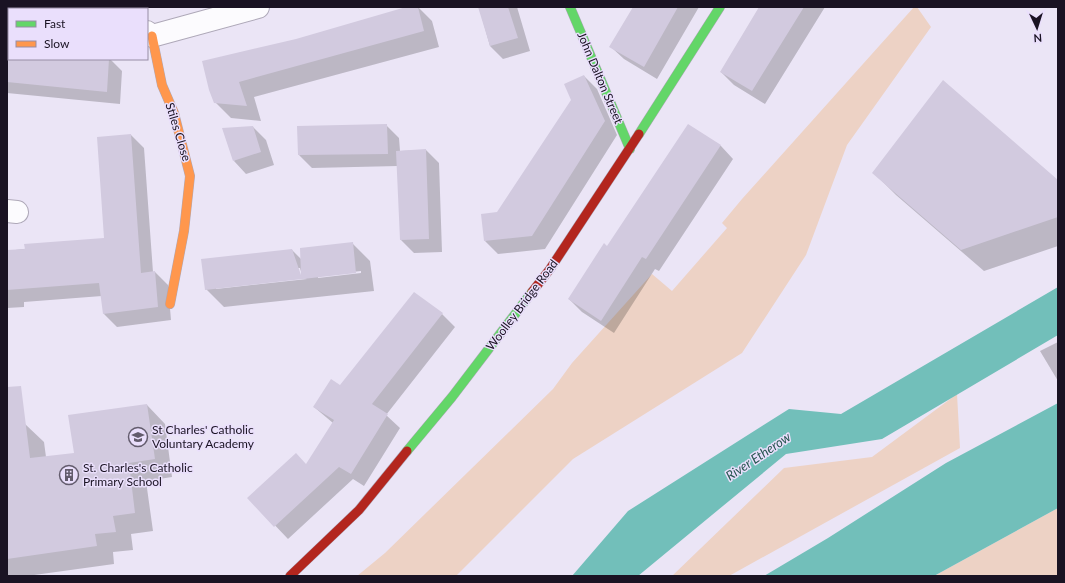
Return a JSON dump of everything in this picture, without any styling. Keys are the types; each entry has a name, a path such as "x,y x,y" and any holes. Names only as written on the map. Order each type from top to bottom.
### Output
{"street":[{"path":"150,34 258,7"},
{"name":"John Dalton Street","path":"570,7 630,149"},
{"name":"Woolley Bridge Road","path":"290,576 359,510 452,398 550,269 630,149 720,7"},
{"name":"Stiles Close","path":"150,34 162,85 174,113 190,176 184,231 170,304"}],"shaded area":[{"path":"914,7 917,7 931,27 847,145 806,255 742,353 573,459 456,576 357,576 385,553 553,389 572,363 652,274 672,291 727,228 722,223 742,199"},
{"path":"957,394 960,448 729,576 672,576 784,468 872,457"},
{"path":"1058,508 1058,576 934,576"}],"water":[{"name":"River Etherow","path":"1058,287 1058,335 882,439 786,454 638,576 572,576 628,511 789,409 841,414"},
{"path":"1058,403 1058,508 934,576 764,576 828,538 946,463"}],"building":[{"path":"406,7 418,7 424,31 239,82 247,106 214,103 209,90 202,61 296,39"},
{"path":"478,7 508,7 518,38 490,46"},
{"path":"633,7 678,7 644,67 609,47"},
{"path":"759,7 804,7 752,91 720,72"},
{"path":"7,59 109,60 107,92 7,82"},
{"path":"584,75 605,121 532,236 484,241 481,214 497,212 571,100 564,84"},
{"path":"943,80 1058,180 1058,217 961,250 872,173"},
{"path":"387,124 388,154 298,155 297,126"},
{"path":"688,124 721,145 646,259 642,257 601,321 568,299 604,243 607,246"},
{"path":"253,126 261,152 233,161 222,128"},
{"path":"131,134 141,273 155,271 158,307 103,314 99,283 7,290 7,250 25,249 24,244 104,238 97,137"},
{"path":"426,149 429,239 400,240 396,151"},
{"path":"353,242 356,273 205,290 201,259 292,249 301,275 300,248"},
{"path":"414,292 443,313 372,404 388,414 351,474 339,467 274,527 247,498 296,453 306,464 334,420 313,407 331,379 340,385"},
{"name":"St. Charles's Catholic Primary School","path":"21,386 30,458 74,453 68,415 147,404 155,459 129,463 135,513 113,516 116,532 95,534 97,546 7,559 7,387"}],"traffic: fast":[{"path":"570,7 630,149"},
{"path":"639,134 720,7"},
{"path":"407,451 452,397 532,292"}],"traffic: slow":[{"path":"152,36 162,85 174,113 190,176 184,231 170,304"}],"traffic: jam":[{"path":"532,292 550,269 639,134"},
{"path":"290,576 359,510 407,451"}],"place":[{"name":"St Charles' Catholic Voluntary Academy","path":"138,437"},
{"name":"St. Charles's Catholic Primary School","path":"69,475"}]}
